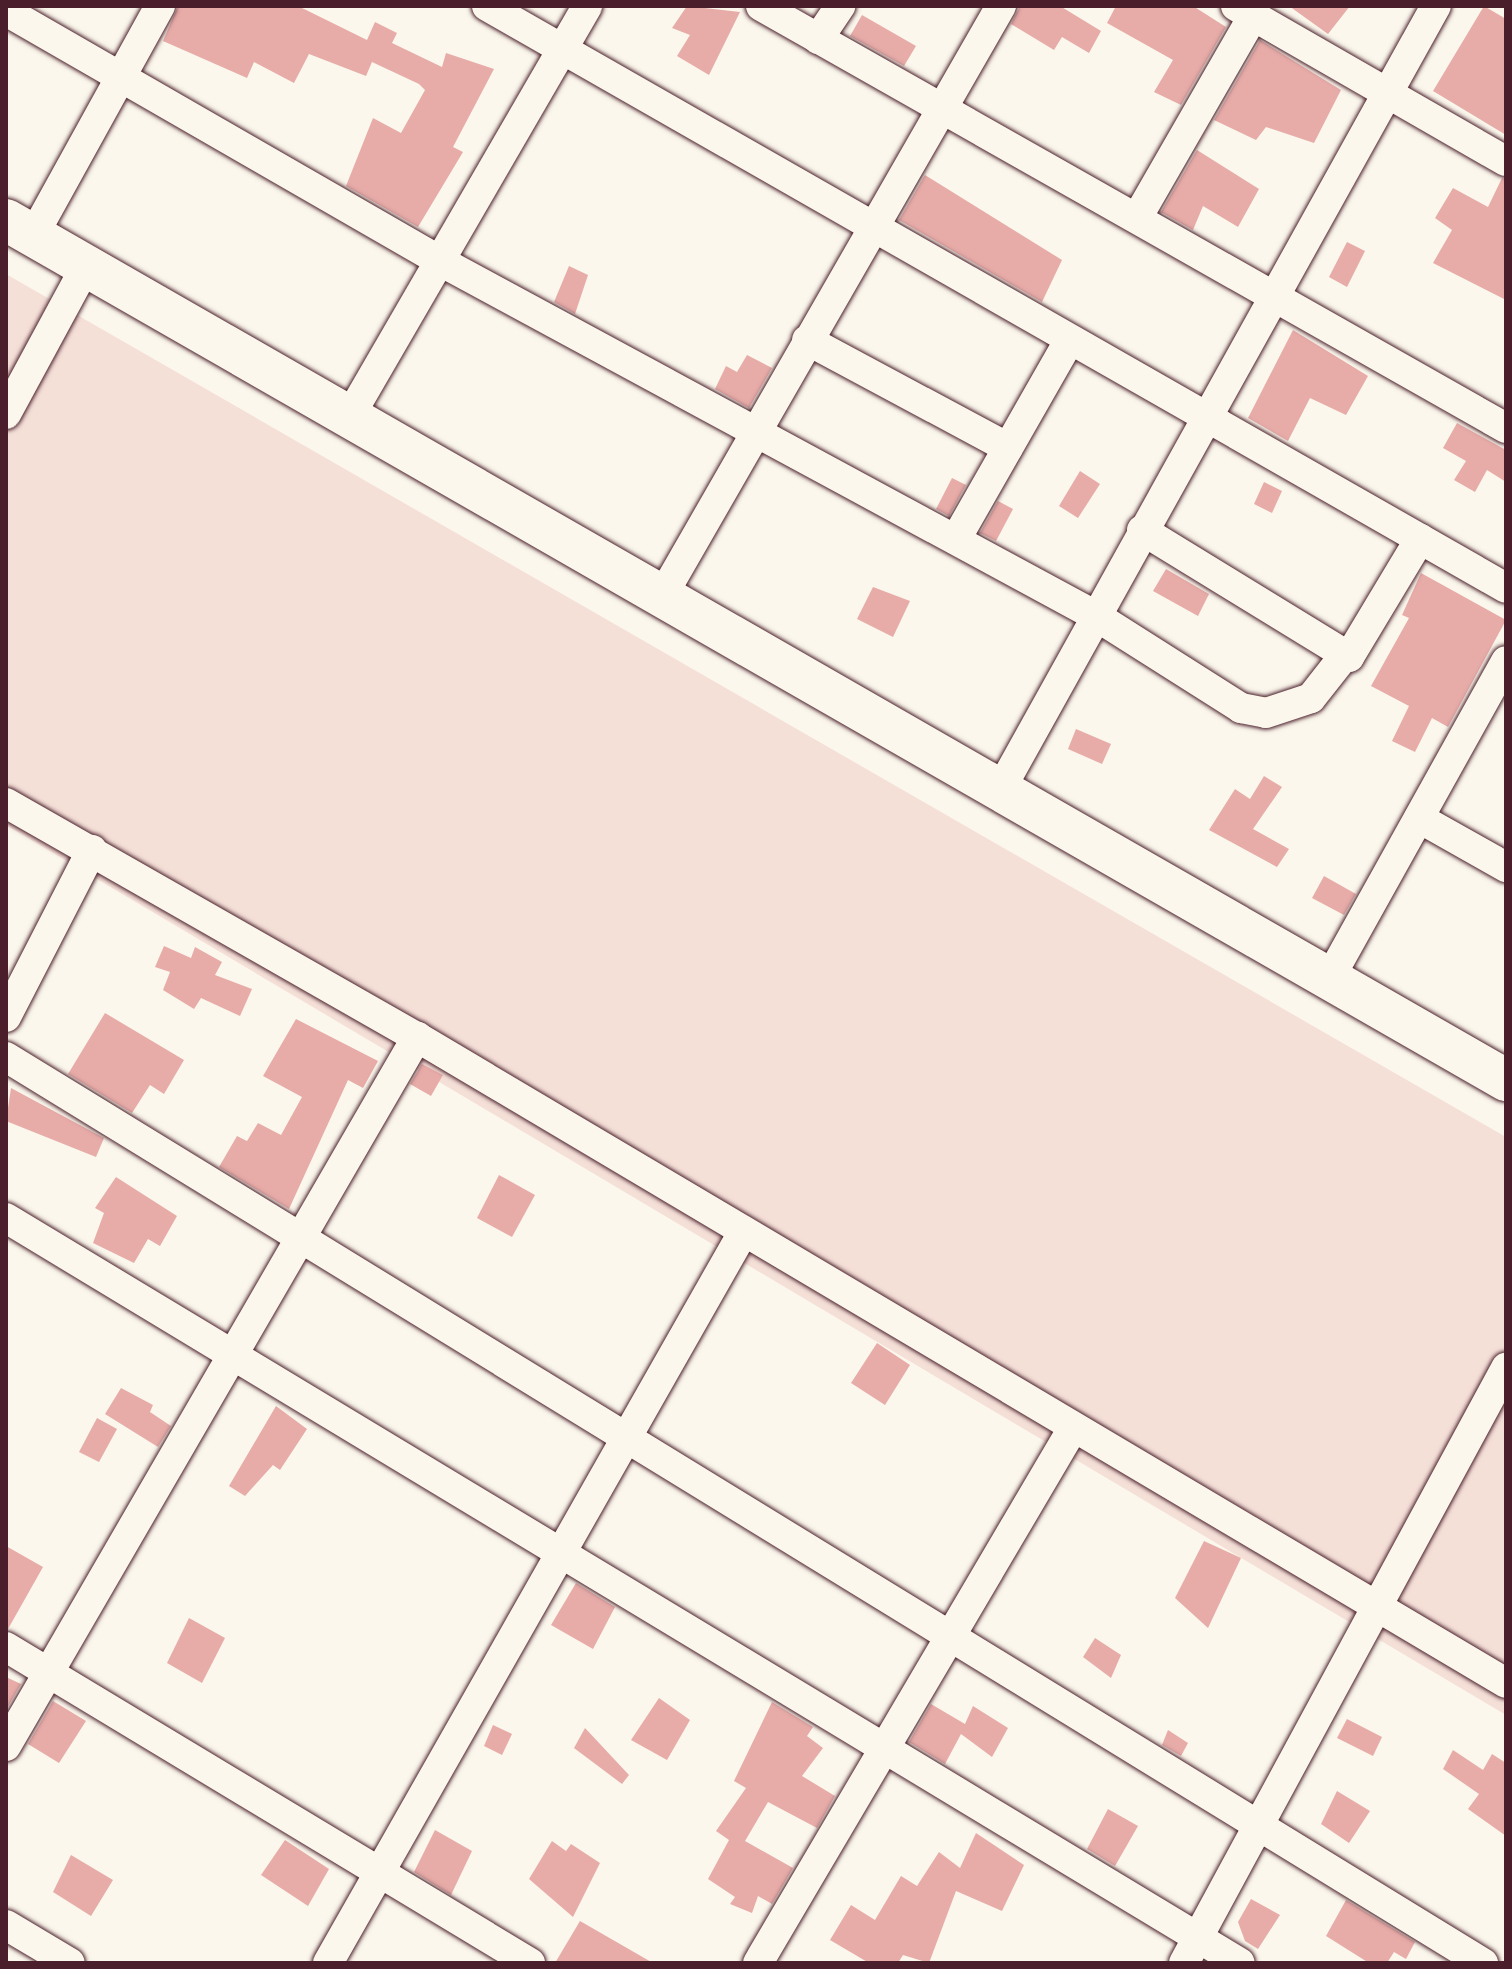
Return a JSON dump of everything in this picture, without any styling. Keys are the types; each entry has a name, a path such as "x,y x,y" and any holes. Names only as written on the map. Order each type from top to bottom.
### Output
{"street":[{"path":"160,6 123,74 20,228 1328,981 1506,1080"},
{"path":"487,6 869,230 1506,588"},
{"path":"348,419 587,6"},
{"path":"761,6 940,110 1273,293 1506,428"},
{"path":"818,39 840,6"},
{"path":"661,598 869,230 1001,6"},
{"path":"999,792 1204,416 1436,6"},
{"path":"6,11 123,74 440,261 1096,616 1241,708 1266,713 1311,698 1344,656 1362,645 1420,539"},
{"path":"1137,218 1244,11 1506,161"},
{"path":"6,414 86,266"},
{"path":"807,340 1008,448"},
{"path":"956,539 1069,341"},
{"path":"1142,530 1344,656"},
{"path":"1328,981 1506,661"},
{"path":"6,803 417,1037 741,1236 1506,1683"},
{"path":"1419,818 1506,867"},
{"path":"6,1017 92,850"},
{"path":"6,1746 417,1037"},
{"path":"6,1057 1483,1963"},
{"path":"6,1218 561,1550 886,1750 1191,1950 1240,1963"},
{"path":"328,1963 384,1873 561,1550 741,1236"},
{"path":"1191,1950 1262,1825 1373,1607 1506,1368"},
{"path":"758,1963 1073,1428"},
{"path":"6,1647 530,1963"},
{"path":"6,1925 70,1963"}],"shaded area":[{"path":"6,274 1506,1137 1506,1715 6,825"}],"building":[{"path":"178,6 298,6 367,40 375,22 397,33 392,43 442,67 446,53 494,69 453,147 463,152 418,227 346,186 373,118 401,133 425,90 419,84 372,62 366,76 309,54 294,83 254,62 247,78 163,41"},
{"path":"687,6 740,12 709,75 677,56 690,35 672,28"},
{"path":"1020,6 1060,6 1101,31 1089,53 1062,37 1054,50 1011,24"},
{"path":"1116,6 1193,6 1226,27 1181,105 1154,92 1173,60 1107,23"},
{"path":"1289,6 1350,6 1328,34"},
{"path":"1484,6 1506,19 1506,135 1433,91"},
{"path":"862,15 916,46 904,66 850,36"},
{"path":"1260,40 1341,90 1314,143 1266,127 1256,140 1214,120"},
{"path":"1197,150 1259,189 1238,227 1203,206 1193,230 1161,212"},
{"path":"925,175 1062,260 1042,302 899,220"},
{"path":"1502,178 1506,179 1506,300 1433,263 1452,230 1435,218 1453,188 1488,207"},
{"path":"1347,242 1365,251 1347,287 1329,277"},
{"path":"569,266 588,275 575,314 554,302"},
{"path":"1293,330 1368,376 1346,415 1310,398 1288,441 1248,418"},
{"path":"747,355 772,368 749,408 715,389 726,366 737,372"},
{"path":"1457,423 1506,450 1506,482 1487,470 1475,492 1454,480 1466,461 1443,448"},
{"path":"1080,471 1100,484 1078,518 1059,506"},
{"path":"952,478 966,485 949,516 936,509"},
{"path":"1264,482 1282,491 1272,513 1254,504"},
{"path":"998,501 1013,509 996,541 980,533"},
{"path":"1166,569 1209,594 1198,616 1153,591"},
{"path":"1421,573 1506,620 1448,727 1432,718 1415,752 1392,741 1409,706 1371,686 1409,618 1402,615"},
{"path":"873,587 910,601 893,637 857,619"},
{"path":"1076,729 1111,744 1102,764 1068,749"},
{"path":"1264,776 1282,787 1253,829 1289,849 1277,867 1209,830 1235,789 1250,799"},
{"path":"1324,876 1356,894 1344,915 1312,898"},
{"path":"164,946 191,958 195,947 222,962 215,975 252,989 240,1016 201,998 194,1009 163,990 170,972 155,967"},
{"path":"105,1013 184,1060 164,1094 150,1085 132,1113 68,1074"},
{"path":"296,1019 378,1061 363,1088 348,1080 289,1209 219,1167 237,1136 247,1141 258,1123 281,1135 302,1097 263,1076"},
{"path":"422,1064 443,1075 431,1096 410,1084"},
{"path":"11,1088 104,1138 96,1157 6,1121"},
{"path":"499,1175 535,1195 512,1237 477,1218"},
{"path":"116,1177 177,1216 160,1246 148,1239 134,1263 93,1243 104,1213 95,1208"},
{"path":"877,1343 910,1365 885,1405 851,1383"},
{"path":"121,1388 153,1405 150,1412 171,1426 158,1447 105,1414"},
{"path":"276,1406 307,1429 280,1470 273,1465 245,1496 229,1486"},
{"path":"97,1418 117,1429 99,1462 79,1452"},
{"path":"1204,1541 1241,1558 1208,1628 1175,1598"},
{"path":"6,1546 43,1567 8,1629 6,1629"},
{"path":"576,1583 615,1607 593,1649 551,1625"},
{"path":"189,1618 225,1638 202,1683 167,1663"},
{"path":"1095,1638 1121,1655 1111,1678 1083,1657"},
{"path":"6,1677 21,1684 6,1710"},
{"path":"659,1698 690,1720 667,1760 631,1740"},
{"path":"53,1701 86,1721 59,1763 28,1744"},
{"path":"772,1702 813,1727 807,1736 823,1748 802,1776 835,1796 817,1828 768,1802 745,1841 793,1868 772,1904 758,1896 752,1913 730,1904 735,1897 708,1879 729,1840 716,1831 746,1788 734,1781"},
{"path":"931,1704 965,1724 973,1706 1008,1728 992,1757 961,1734 945,1764 909,1742"},
{"path":"1347,1719 1382,1737 1373,1756 1337,1738"},
{"path":"493,1725 512,1734 502,1755 484,1746"},
{"path":"585,1728 629,1775 622,1784 574,1748"},
{"path":"1168,1730 1188,1743 1181,1756 1162,1745"},
{"path":"1453,1750 1483,1770 1492,1754 1506,1763 1506,1836 1468,1809 1479,1794 1443,1769"},
{"path":"1337,1791 1370,1811 1349,1843 1321,1824"},
{"path":"1108,1809 1138,1826 1115,1866 1087,1849"},
{"path":"435,1830 472,1851 451,1895 414,1872"},
{"path":"976,1833 1024,1865 1002,1911 956,1891 929,1963 903,1955 898,1963 869,1963 830,1940 851,1905 875,1920 901,1876 917,1886 939,1852 960,1868"},
{"path":"285,1840 329,1869 308,1906 261,1875"},
{"path":"552,1841 566,1851 571,1844 600,1863 573,1917 529,1879"},
{"path":"71,1855 113,1880 91,1916 53,1892"},
{"path":"1251,1899 1280,1915 1258,1949 1245,1941 1238,1922"},
{"path":"1346,1900 1415,1942 1406,1959 1394,1952 1387,1963 1369,1963 1326,1936"},
{"path":"580,1921 653,1963 555,1963"}]}
